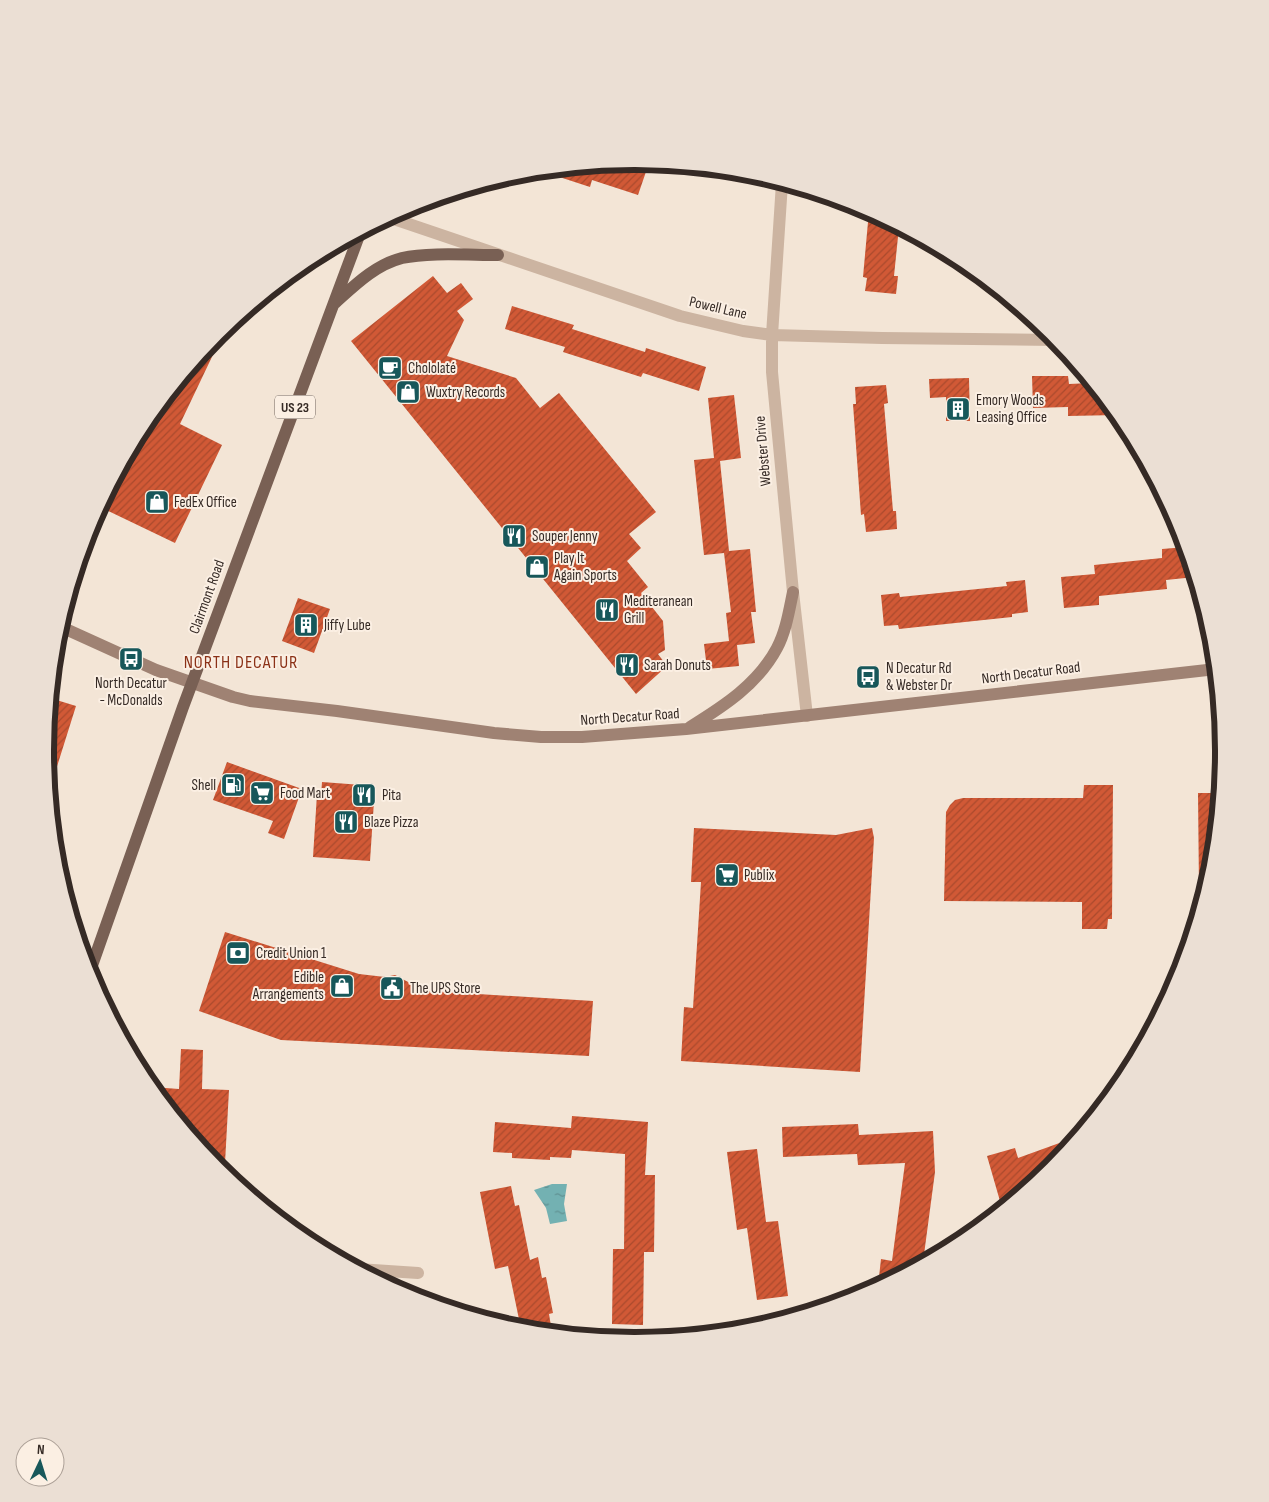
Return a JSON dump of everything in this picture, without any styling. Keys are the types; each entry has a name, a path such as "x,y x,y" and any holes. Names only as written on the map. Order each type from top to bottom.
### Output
{"main road":[{"name":"Clairmont Road","path":"94,961 182,707 357,241"},
{"path":"332,306 367,275 402,258 451,254 498,255"},
{"path":"686,729 725,706 748,686 764,667 778,647 793,592"},
{"name":"North Decatur Road","path":"67,630 156,670 225,695 250,701 503,734 541,737 582,737 686,729 1209,670"}],"street":[{"name":"Webster Drive","path":"782,189 772,335 772,372 807,716"},
{"name":"Powell Lane","path":"397,221 680,316 719,327 772,335 939,340 1045,340"},
{"path":"374,1270 418,1273"}],"water":[{"path":"552,1184 567,1184 564,1204 567,1221 550,1224 546,1208 534,1190"}],"building":[{"path":"646,170 638,195 592,180 590,187 555,176 597,171"},
{"path":"868,219 898,234 894,276 898,276 896,294 865,291 867,278 863,277"},
{"path":"433,276 447,293 461,283 473,299 457,311 464,320 447,356 516,378 540,408 559,393 656,512 629,534 641,548 627,561 648,587 641,593 663,621 665,650 658,654 667,666 636,694 351,341"},
{"path":"512,306 574,325 572,329 645,352 646,348 706,367 699,391 643,373 641,377 563,352 565,347 505,329"},
{"path":"216,349 180,424 222,445 175,543 107,510 132,461 152,428 174,397"},
{"path":"1032,376 1068,376 1069,384 1084,383 1108,415 1068,416 1068,407 1033,408"},
{"name":"Emory Woods Leasing Office","path":"969,378 970,421 946,421 946,397 930,398 929,379"},
{"path":"886,385 888,403 884,404 893,511 896,511 897,529 866,532 864,514 861,515 853,404 856,404 855,387"},
{"path":"734,395 741,458 720,461 729,551 750,549 756,612 751,612 755,643 737,645 739,666 707,669 704,644 729,641 726,613 731,612 724,553 704,555 694,460 714,458 708,398"},
{"path":"1178,548 1188,578 1166,580 1167,589 1099,596 1099,605 1064,608 1061,577 1095,574 1094,565 1162,558 1162,549"},
{"path":"1025,580 1028,612 1012,614 1012,617 899,629 898,625 884,626 881,595 899,593 900,597 1007,586 1006,582"},
{"name":"Jiffy Lube","path":"298,598 330,609 314,653 282,641"},
{"path":"56,700 76,706 55,774"},
{"path":"227,762 302,789 284,839 268,833 273,821 213,800"},
{"path":"322,782 375,786 370,861 313,857 317,794 321,796"},
{"path":"1084,785 1113,785 1112,919 1108,919 1107,929 1082,929 1082,902 944,901 946,812 955,800 963,798 1083,798"},
{"path":"1198,793 1214,793 1210,827 1199,885"},
{"path":"694,828 836,835 872,828 874,838 860,1072 681,1061 684,1007 693,1008 701,882 691,882"},
{"path":"225,932 359,974 385,977 395,975 410,983 413,990 593,1001 589,1056 281,1040 199,1011"},
{"path":"181,1049 203,1050 202,1089 229,1090 225,1163 198,1134 162,1088 179,1089"},
{"path":"572,1116 648,1122 645,1175 655,1175 654,1252 644,1252 643,1325 612,1324 613,1249 624,1249 625,1154 572,1150 571,1158 550,1157 550,1160 512,1158 512,1153 493,1152 495,1122 571,1128"},
{"path":"858,1124 859,1135 933,1131 935,1172 924,1255 879,1278 881,1259 892,1261 905,1163 858,1165 857,1154 783,1157 782,1127"},
{"path":"1064,1141 1045,1162 1000,1202 987,1156 1015,1148 1018,1158"},
{"path":"757,1149 766,1222 778,1221 788,1296 757,1300 747,1228 737,1230 727,1152"},
{"path":"511,1186 515,1206 519,1205 530,1260 538,1257 542,1278 546,1277 553,1313 549,1314 551,1326 519,1321 508,1266 495,1269 480,1192"}],"place":[{"name":"Chololaté","path":"390,368"},
{"name":"Wuxtry Records","path":"408,392"},
{"name":"Emory Woods Leasing Office","path":"958,409"},
{"name":"FedEx Office","path":"157,502"},
{"name":"Souper Jenny","path":"514,536"},
{"name":"Play It Again Sports","path":"537,567"},
{"name":"Mediteranean Grill","path":"607,610"},
{"name":"Jiffy Lube","path":"306,625"},
{"name":"North Decatur - McDonalds","path":"131,659"},
{"name":"Sarah Donuts","path":"627,665"},
{"name":"N Decatur Rd & Webster Dr","path":"868,677"},
{"name":"Shell","path":"233,785"},
{"name":"Food Mart","path":"262,793"},
{"name":"Pita","path":"364,795"},
{"name":"Blaze Pizza","path":"346,822"},
{"name":"Publix","path":"727,875"},
{"name":"Credit Union 1","path":"238,953"},
{"name":"Edible Arrangements","path":"342,986"},
{"name":"The UPS Store","path":"392,988"}],"district":[{"name":"NORTH DECATUR","path":"241,662"}]}
